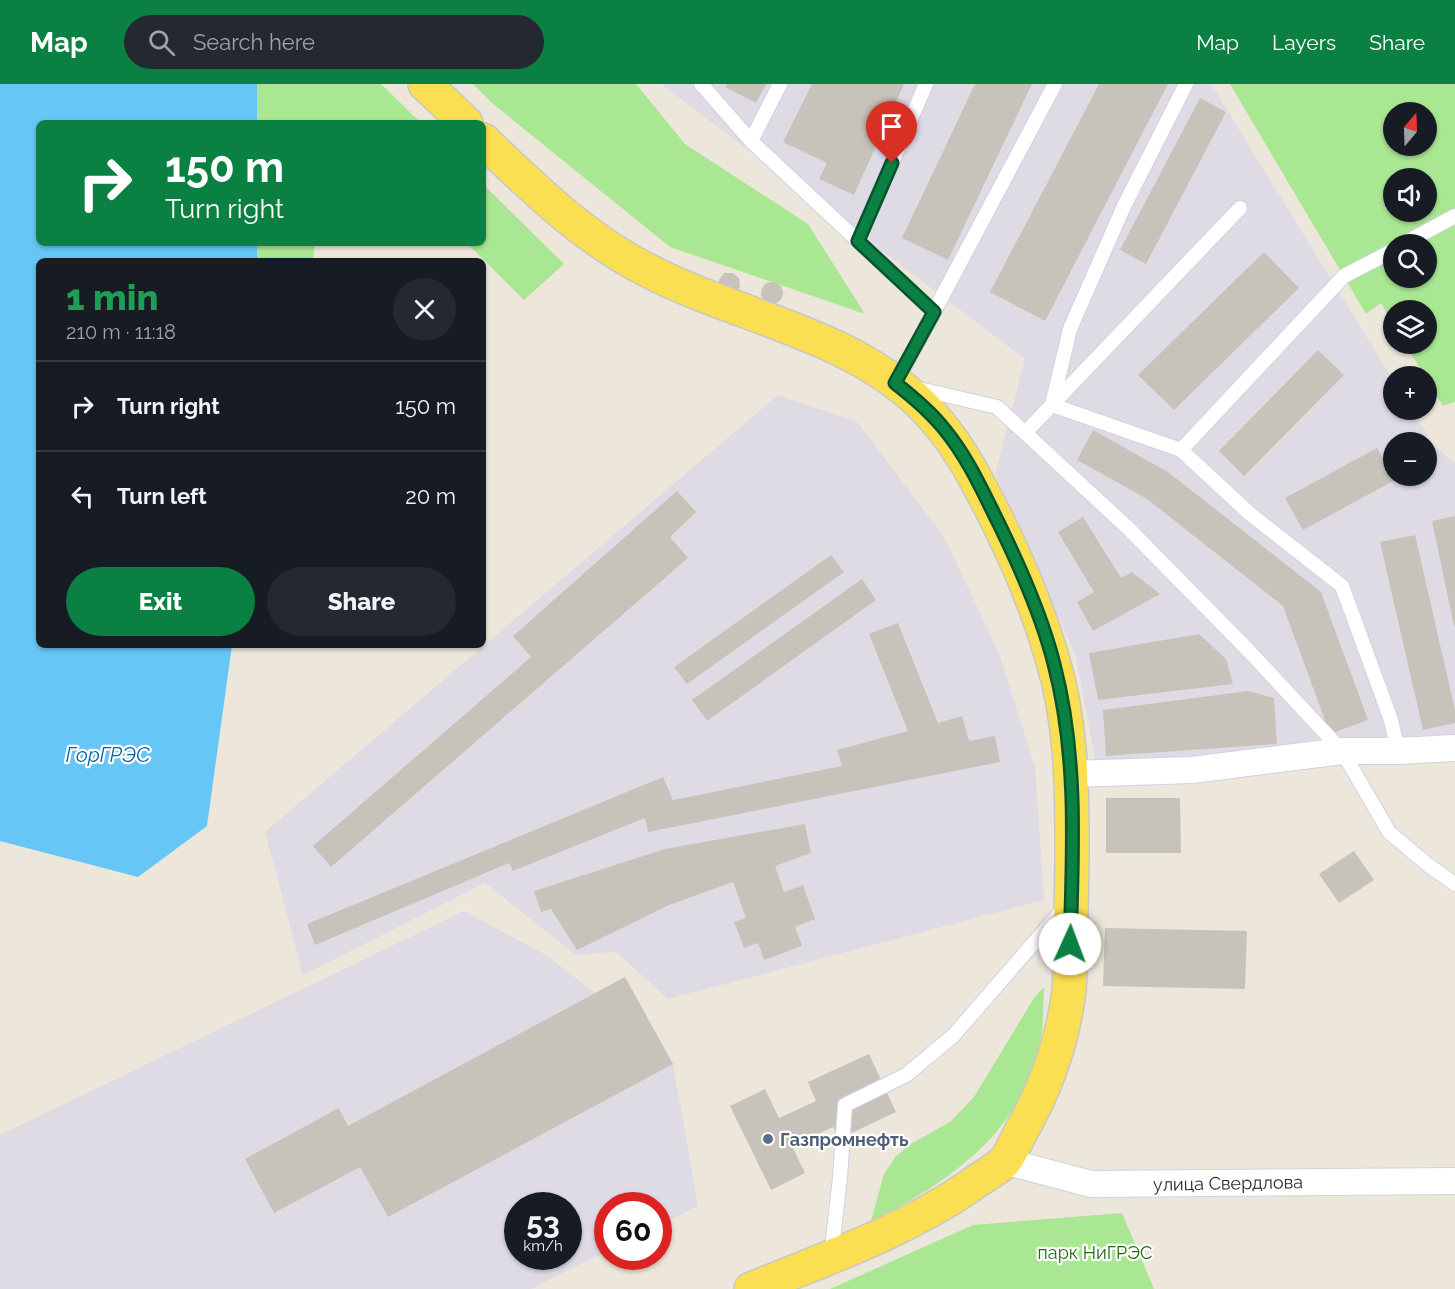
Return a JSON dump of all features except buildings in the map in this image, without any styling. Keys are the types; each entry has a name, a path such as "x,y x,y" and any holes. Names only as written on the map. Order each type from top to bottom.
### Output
{"main road":[{"path":"425,84 463,120"},
{"path":"486,143 566,216 621,255 648,271 686,288 833,346 869,365 920,403 946,430 976,477 1014,556 1054,663 1065,718 1072,774 1069,990 1056,1052 1035,1108 1004,1161 946,1202 890,1231 751,1289"}],"street":[{"path":"1072,774 1192,770 1342,751 1455,748"},
{"name":"улица Свердлова","path":"1004,1161 1091,1184 1455,1181"}],"lane":[{"path":"701,84 751,141 934,312"},
{"path":"751,141 780,84"},
{"path":"858,241 926,84"},
{"path":"1055,84 895,383 997,408 1025,433 1128,528 1248,650 1342,751 1389,831 1428,865 1455,884"},
{"path":"1052,405 1070,329 1124,206 1186,84"},
{"path":"1025,433 1240,208"},
{"path":"1422,234 1455,216"},
{"path":"1180,450 1344,276 1383,256"},
{"path":"1052,405 1180,450 1249,513 1342,586 1391,720 1398,751"},
{"path":"830,1257 840,1178 845,1105 906,1075 953,1036 1072,898"}],"shaded area":[{"path":"661,84 1211,84 1384,366 1383,420 1418,420 1426,432 1383,432 1383,486 1437,486 1437,448 1455,464 1455,742 1096,765 1076,656 995,474 1025,359"},
{"path":"778,395 857,422 943,535 999,653 1035,767 1044,900 668,999 616,952 576,955 485,883 303,975 265,832 481,648 486,648 486,644"},
{"path":"464,911 546,955 595,993 625,977 673,1064 698,1206 672,1219 672,1192 594,1192 594,1258 582,1264 582,1192 504,1192 504,1270 569,1270 531,1289 0,1289 0,1135"}],"green space":[{"path":"257,84 381,84 418,120 257,120"},
{"path":"473,84 636,84 685,144 808,224 865,314 670,247 492,103"},
{"path":"1230,84 1455,84 1455,402 1443,406 1437,396 1437,366 1418,366 1411,354 1437,354 1437,300 1383,300 1383,306 1381,303 1366,314"},
{"path":"486,187 564,264 524,300 486,262 486,258 482,258 470,246 486,246"},
{"path":"257,246 315,246 313,258 257,258"},
{"path":"1044,987 1042,1032 1032,1071 1019,1100 1001,1126 955,1171 900,1206 871,1221 884,1174 896,1156 911,1144 950,1122 974,1097 1034,998"},
{"name":"парк НиГРЭС","path":"1122,1213 1154,1289 830,1289 973,1225"}],"water":[{"name":"ГорГРЭС","path":"0,84 257,84 257,120 36,120 36,246 257,246 257,258 36,258 36,648 232,648 207,826 138,877 0,841"}],"place":[{"name":"Газпромнефть","path":"768,1139"}],"route":[{"path":"892,163 858,241 934,312 895,383 920,403 946,430 976,477 1014,556 1054,663 1065,718 1072,774 1070,944"}]}
